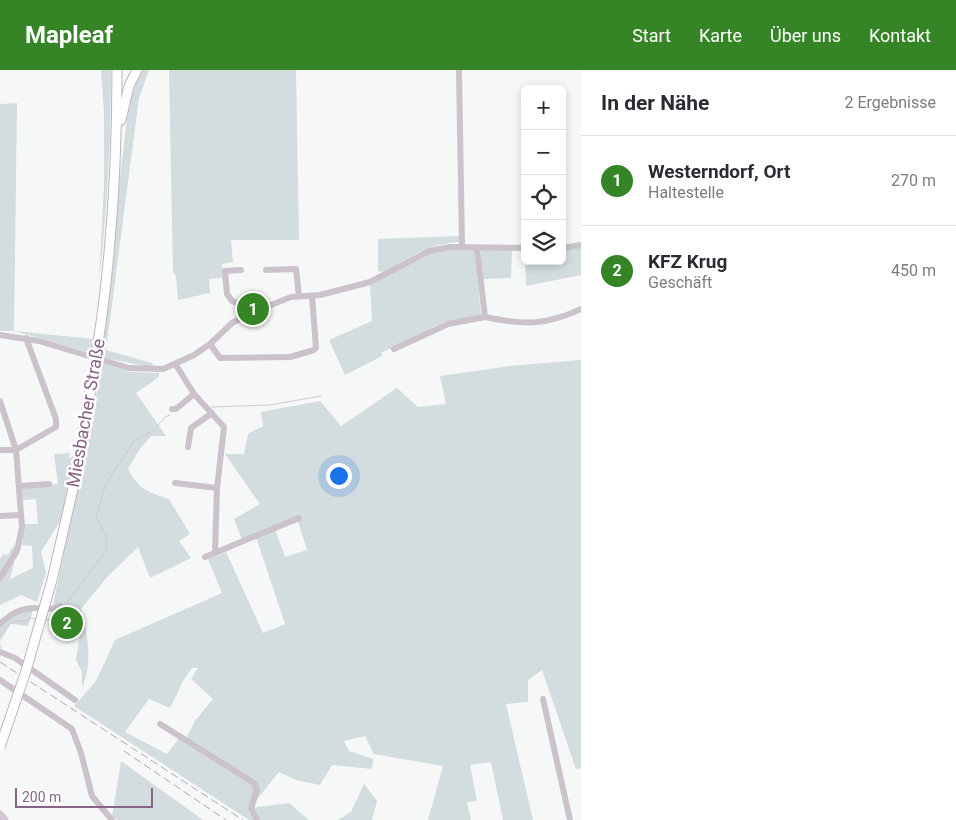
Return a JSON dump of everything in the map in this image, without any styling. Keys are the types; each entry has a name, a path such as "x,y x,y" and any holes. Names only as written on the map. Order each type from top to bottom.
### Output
{"main road":[{"name":"Miesbacher Straße","path":"0,747 26,672 52,580 78,464 106,286 117,150 116,70"},
{"path":"117,150 123,107 129,86 137,70"}],"street":[{"path":"460,70 462,246"},
{"path":"0,335 26,338 129,368 159,369 176,365 210,344 232,323 271,304 299,296 312,296 370,282 430,250 462,246 521,248"},
{"path":"566,248 581,246"},
{"path":"477,248 484,317"},
{"path":"266,270 296,269 299,296"},
{"path":"241,270 224,271 225,284 232,301 241,305 246,315"},
{"path":"210,344 220,358 228,359 252,356 290,357 314,350 316,348 312,296"},
{"path":"394,349 448,324 484,317 517,323 536,324 560,320 581,309"},
{"path":"0,450 16,450 56,427 56,419 26,338"},
{"path":"176,365 194,394 224,427 217,488 215,552"},
{"path":"172,409 176,409 194,394"},
{"path":"0,401 16,450 21,515 20,543 0,578"},
{"path":"188,446 191,428 212,414"},
{"path":"175,483 217,488"},
{"path":"20,486 48,484"},
{"path":"0,516 21,515"},
{"path":"205,557 299,518"},
{"path":"0,624 9,615 22,610 34,608 52,610 60,606"},
{"path":"0,653 15,658 75,700"},
{"path":"0,680 72,729 81,753 92,796 112,820"},
{"path":"543,699 570,820"},
{"path":"160,724 254,783 257,790 251,808 257,820"}],"shaded area":[{"path":"101,70 111,70 111,97 108,176 99,282 104,185 104,111"},
{"path":"141,70 149,70 139,98 106,350 152,363 153,366 114,360 113,366 131,372 159,373 159,377 136,393 166,436 151,436 139,450 128,469 140,486 169,499 190,534 179,541 191,558 150,578 138,547 108,576 81,609 88,649 87,668 82,688 82,672 76,660 80,633 53,605 104,357 100,354 125,134 129,103"},
{"path":"169,70 296,70 299,240 231,240 233,262 222,264 223,278 209,279 210,293 178,300 176,276 173,272"},
{"path":"17,103 14,331 0,331 0,104"},
{"path":"459,236 459,242 427,249 382,272 378,271 378,239"},
{"path":"566,248 581,248 581,275 526,286 525,265 566,265"},
{"path":"449,249 475,249 481,316 444,322 381,353 382,356 345,375 329,340 372,321 370,284 431,252"},
{"path":"512,249 511,278 482,279 481,250"},
{"path":"14,331 94,339 91,353"},
{"path":"581,360 581,768 576,769 542,670 528,680 528,702 506,704 533,820 503,820 491,762 470,765 477,801 467,802 471,820 428,820 443,766 374,754 365,736 344,741 349,751 373,759 372,769 332,765 320,785 296,780 279,772 250,808 289,803 309,820 249,820 74,706 96,681 115,640 222,593 208,559 226,552 263,633 285,624 256,537 271,531 242,540 234,519 260,504 225,454 244,454 248,434 263,426 261,412 320,401 341,426 397,388 418,407 446,404 440,376 510,366","holes":["298,522 307,550 285,557 275,529","192,668 198,668 191,679 213,699 195,721 185,740 180,737 167,754 125,732 149,699 170,708 183,681"]},
{"path":"70,453 68,459 76,454 61,520 41,552 46,573 37,602 21,595 0,605 0,559 3,554 8,555 14,545 16,555 10,579 33,568 32,546 22,545 24,524 38,524 36,499 23,500 22,487 58,484 54,454"},
{"path":"33,610 28,626 11,624 0,641 0,625 20,612"},
{"path":"121,761 203,820 118,820 112,817"},
{"path":"364,784 377,801 372,820 338,820 351,812"}],"waterway":[{"path":"211,407 270,405 321,396"},
{"path":"60,617 59,613 106,551 106,537 96,516 106,484 134,441 154,430 165,417 170,415"},
{"path":"0,635 11,623 26,621 30,618 37,619"},
{"path":"43,620 55,619"},
{"path":"0,645 2,649"},
{"path":"0,815 4,820"}],"railway":[{"path":"0,662 243,820"},
{"path":"124,751 226,820"}],"place":[{"name":"Westerndorf, Ort","path":"253,309"},
{"name":"KFZ Krug","path":"67,623"}]}
